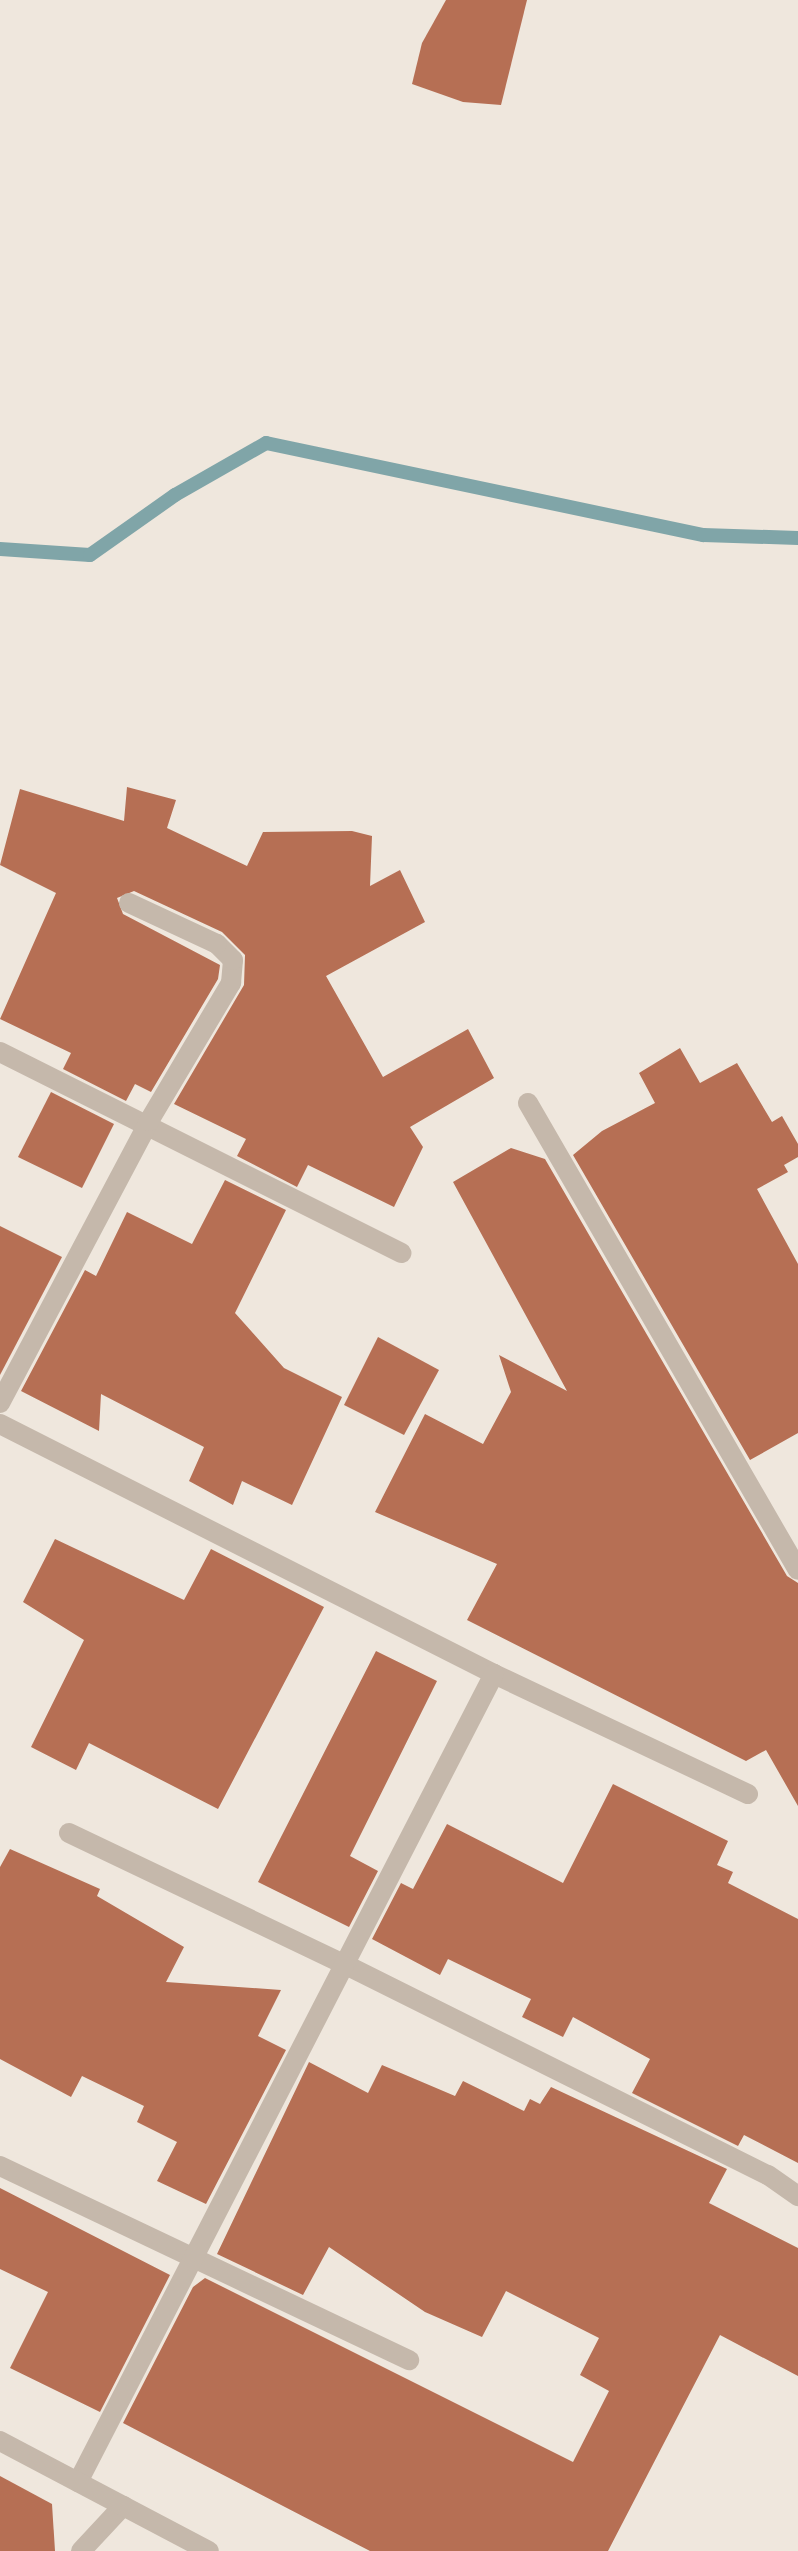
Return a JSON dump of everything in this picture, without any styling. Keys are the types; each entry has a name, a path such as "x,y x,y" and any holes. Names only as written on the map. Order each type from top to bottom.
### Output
{"street":[{"path":"0,1403 149,1121 231,983 233,960 217,944 129,903"},
{"path":"0,1052 149,1121 401,1253"},
{"path":"528,1103 798,1570"},
{"path":"0,1424 494,1674 748,1794"},
{"path":"78,2482 190,2255 346,1965 494,1674"},
{"path":"69,1833 346,1965 768,2175 798,2196"},
{"path":"0,2166 409,2360"},
{"path":"0,2441 209,2551"},
{"path":"81,2551 123,2506"}],"building":[{"path":"446,0 527,0 501,105 463,102 412,84 422,43"},
{"path":"127,787 176,800 167,828 247,866 263,832 352,831 372,836 370,886 400,870 425,922 326,976 383,1077 468,1029 494,1078 410,1127 423,1147 394,1207 308,1165 297,1187 237,1156 246,1139 174,1104 244,985 245,955 222,932 134,891 117,898 123,914 220,965 218,979 151,1092 135,1084 126,1101 63,1069 71,1053 0,1019 56,893 0,865 20,789 124,821"},
{"path":"680,1048 700,1083 737,1063 772,1122 782,1116 798,1144 798,1157 784,1165 788,1172 757,1189 798,1264 798,1433 750,1460 573,1155 602,1131 655,1103 639,1073"},
{"path":"51,1092 114,1124 82,1188 18,1157"},
{"path":"511,1148 545,1159 787,1576 798,1583 798,1806 766,1750 746,1761 467,1620 497,1564 375,1512 425,1414 483,1444 511,1392 499,1355 567,1391 453,1182"},
{"path":"225,1180 286,1210 235,1313 284,1368 342,1397 292,1505 242,1481 233,1505 189,1481 204,1447 101,1394 99,1431 21,1391 85,1270 96,1276 127,1212 192,1244"},
{"path":"0,1226 62,1257 0,1375"},
{"path":"378,1337 439,1370 404,1435 344,1405"},
{"path":"55,1539 184,1600 211,1549 324,1607 218,1809 89,1743 76,1770 31,1747 84,1640 23,1602"},
{"path":"376,1651 437,1681 350,1856 378,1871 349,1927 258,1882"},
{"path":"613,1784 728,1841 717,1865 733,1872 728,1883 798,1919 798,2163 744,2135 738,2146 632,2093 650,2059 573,2017 563,2037 522,2017 531,1999 448,1959 440,1975 372,1939 401,1883 413,1889 447,1824 563,1883"},
{"path":"10,1849 100,1889 97,1896 184,1947 166,1982 281,1990 258,2036 286,2050 206,2204 157,2181 177,2142 137,2122 144,2106 82,2076 71,2097 0,2059 0,1867"},
{"path":"309,2062 368,2093 382,2065 455,2096 463,2081 524,2111 530,2099 540,2104 551,2087 727,2169 709,2203 798,2248 798,2376 720,2335 608,2551 370,2551 123,2423 193,2287 205,2278 573,2462 609,2391 580,2375 599,2338 506,2291 482,2337 425,2312 329,2247 303,2295 217,2254"},
{"path":"0,2188 170,2275 100,2412 10,2368 48,2292 0,2269"},
{"path":"0,2476 52,2504 55,2551 0,2551"}],"waterway":[{"path":"0,549 90,555 175,495 266,443 703,535 798,538"}]}
